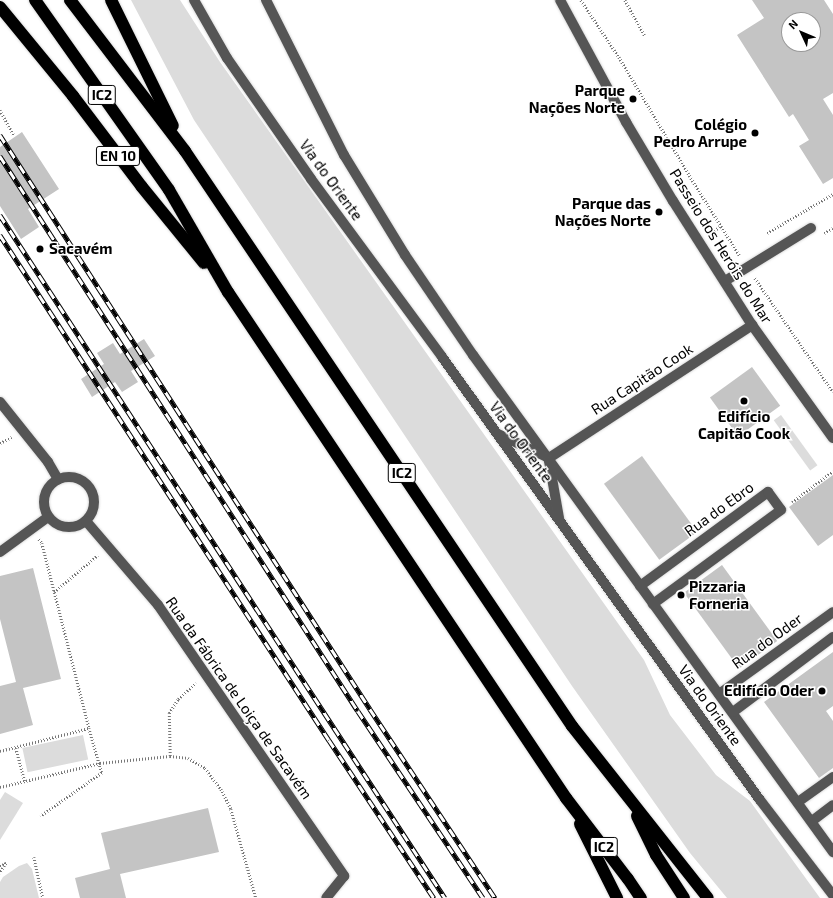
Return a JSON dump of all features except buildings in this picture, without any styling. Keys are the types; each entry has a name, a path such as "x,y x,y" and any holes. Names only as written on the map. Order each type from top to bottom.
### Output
{"highway":[{"name":"IC2","path":"35,0 169,190 228,292 566,798 641,898"},
{"name":"IC2","path":"70,0 185,151 572,726 625,792 656,855 684,898"},
{"path":"111,0 185,151"},
{"name":"EN 10","path":"0,7 9,20 73,96 142,187 228,292"},
{"path":"625,792 708,898"},
{"path":"566,798 617,898"}],"street":[{"name":"Via do Oriente","path":"194,0 227,58 311,179 760,800 833,895"},
{"name":"Via do Oriente","path":"266,0 344,155 405,255 473,354 833,852"},
{"name":"Passeio dos Heróis do Mar","path":"560,0 626,122 674,201 752,325 833,438"},
{"path":"725,281 811,228"},
{"name":"Rua Capitão Cook","path":"549,458 752,325"},
{"path":"0,402 48,462 58,479"},
{"path":"496,433 549,458 560,522"},
{"path":"67,477 76,478 84,482 90,488 94,496 94,505 91,514 86,521 79,526 70,528 62,527 54,523 48,517 44,504 46,491 51,484 58,479 67,477"},
{"name":"Rua do Ebro","path":"640,586 768,492 780,510"},
{"path":"654,604 780,510"},
{"path":"0,552 48,517"},
{"name":"Rua da Fábrica de Loiça de Sacavém","path":"86,521 158,605 344,876 326,898"},
{"name":"Rua do Oder","path":"719,694 833,612"},
{"path":"733,712 833,637"},
{"path":"798,802 833,777"},
{"path":"812,821 833,805"}],"path":[{"path":"581,0 619,57 691,178 748,267 833,392"},
{"path":"625,0 645,36"},
{"path":"0,110 14,134"},
{"path":"767,233 833,194"},
{"path":"780,510 833,471"},
{"path":"33,528 42,543 89,728 102,773 41,816"},
{"path":"54,592 108,546"},
{"path":"170,756 169,713 188,689 207,675"},
{"path":"0,751 89,728"},
{"path":"16,748 25,781"},
{"path":"0,787 100,763 170,756 188,758 205,768 221,789 232,809 256,898"},
{"path":"34,857 43,898"},
{"path":"0,866 6,863 0,872"}],"shaded area":[{"path":"131,0 180,0 220,62 644,660 670,715 716,775 750,801 820,898 727,898 690,853 572,686 194,120"},
{"path":"781,415 817,465 810,470 774,420"},
{"path":"83,735 88,759 28,772 22,748"},
{"path":"5,792 23,803 0,840 0,800"},
{"path":"27,863 32,869 39,898 0,898 0,882 3,877 19,866"}],"railway":[{"path":"0,135 370,709 495,898"},
{"path":"0,156 358,711 483,898"},
{"path":"0,215 445,898"},
{"path":"0,235 329,740 434,898"}],"place":[{"name":"Parque Nações Norte","path":"633,99"},
{"name":"Colégio Pedro Arrupe","path":"755,133"},
{"name":"Parque das Nações Norte","path":"659,212"},
{"name":"Sacavém","path":"40,249"},
{"name":"Edifício Capitão Cook","path":"744,401"},
{"name":"Pizzaria Forneria","path":"681,595"},
{"name":"Edifício Oder","path":"822,691"}]}
